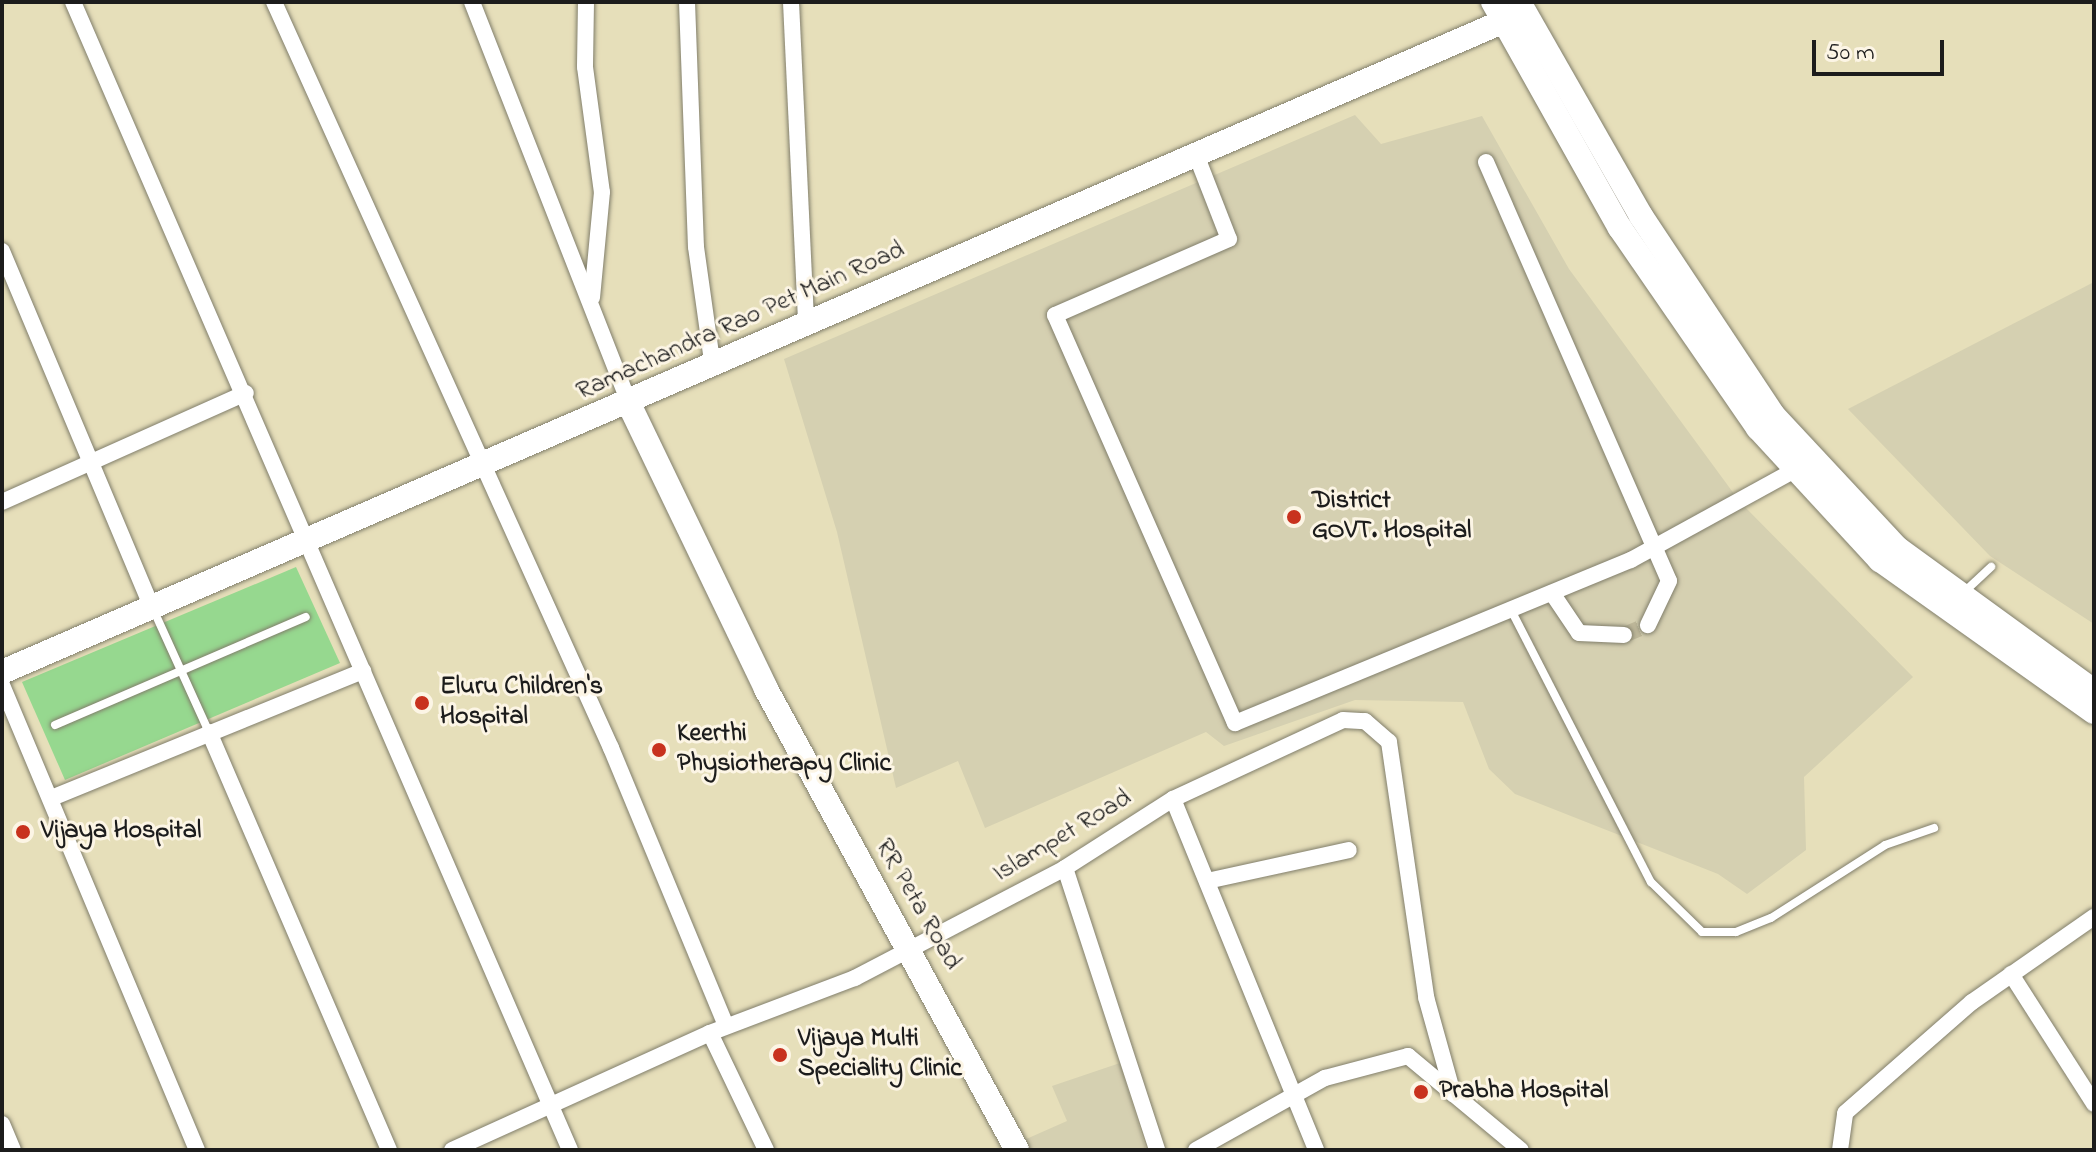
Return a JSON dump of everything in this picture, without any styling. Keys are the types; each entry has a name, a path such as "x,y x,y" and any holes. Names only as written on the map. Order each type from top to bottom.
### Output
{"street":[{"path":"73,2 246,393 304,543 363,671 570,1150"},
{"path":"274,2 480,465 611,748 726,1026"},
{"path":"472,2 630,406"},
{"path":"586,2 585,67 602,192 591,304"},
{"path":"687,2 696,247 713,368"},
{"path":"791,2 806,324"},
{"path":"1519,2 1627,216 1710,366 1804,465 1897,548 2094,691"},
{"path":"1498,12 1627,216"},
{"name":"Ramachandra Rao Pet Main Road","path":"2,672 153,610 480,465 630,406 1498,12"},
{"path":"1195,152 1229,239 1055,315 1235,723 1654,549 1804,465"},
{"path":"1486,162 1669,581 1648,625"},
{"path":"2,251 153,610"},
{"path":"2,502 246,393"},
{"name":"RR Peta Road","path":"630,406 766,689 911,949 1017,1150"},
{"path":"1804,465 1880,560 2094,712"},
{"path":"1552,593 1579,633 1624,635"},
{"path":"54,797 363,671"},
{"path":"2,685 54,797 197,1150"},
{"name":"Islampet Road","path":"452,1150 553,1109 710,1033 911,949 1065,868 1173,799 1238,765 1343,720 1381,729 1389,742 1426,997 1453,1094"},
{"path":"209,732 389,1150"},
{"path":"1173,799 1316,1150"},
{"path":"1207,881 1349,850"},
{"path":"1065,868 1157,1150"},
{"path":"1840,1150 1845,1113 2011,974 2094,917"},
{"path":"2011,974 2094,1104"},
{"path":"710,1033 766,1150"},
{"path":"1196,1150 1294,1092 1378,1059 1408,1056 1521,1150"},
{"path":"2,1124 13,1150"}],"lane":[{"path":"1961,596 1991,567"},
{"path":"153,610 209,732"},
{"path":"1511,610 1651,882 1702,932 1736,932 1771,918 1885,845 1934,828"},
{"path":"55,725 306,617"}],"shaded area":[{"name":"District GOVT. Hospital","path":"1355,115 1381,144 1482,116 1569,269 1740,502 1913,677 1804,777 1806,850 1747,894 1718,874 1515,794 1489,769 1463,702 1355,700 1224,746 1206,732 985,828 958,761 896,788 837,532 784,359"},
{"path":"2094,282 2094,624 1990,556 1848,409"},
{"path":"1120,1063 1146,1150 1029,1150 1024,1140 1067,1121 1052,1086"}],"green space":[{"path":"296,567 340,663 65,780 22,682"}],"tunnel":[{"path":"1624,635 1648,625"}],"place":[{"name":"District GOVT. Hospital","path":"1294,517"},
{"name":"Eluru Children's Hospital","path":"422,703"},
{"name":"Keerthi Physiotherapy Clinic","path":"659,750"},
{"name":"Vijaya Hospital","path":"23,832"},
{"name":"Vijaya Multi Speciality Clinic","path":"780,1055"},
{"name":"Prabha Hospital","path":"1421,1092"}]}
